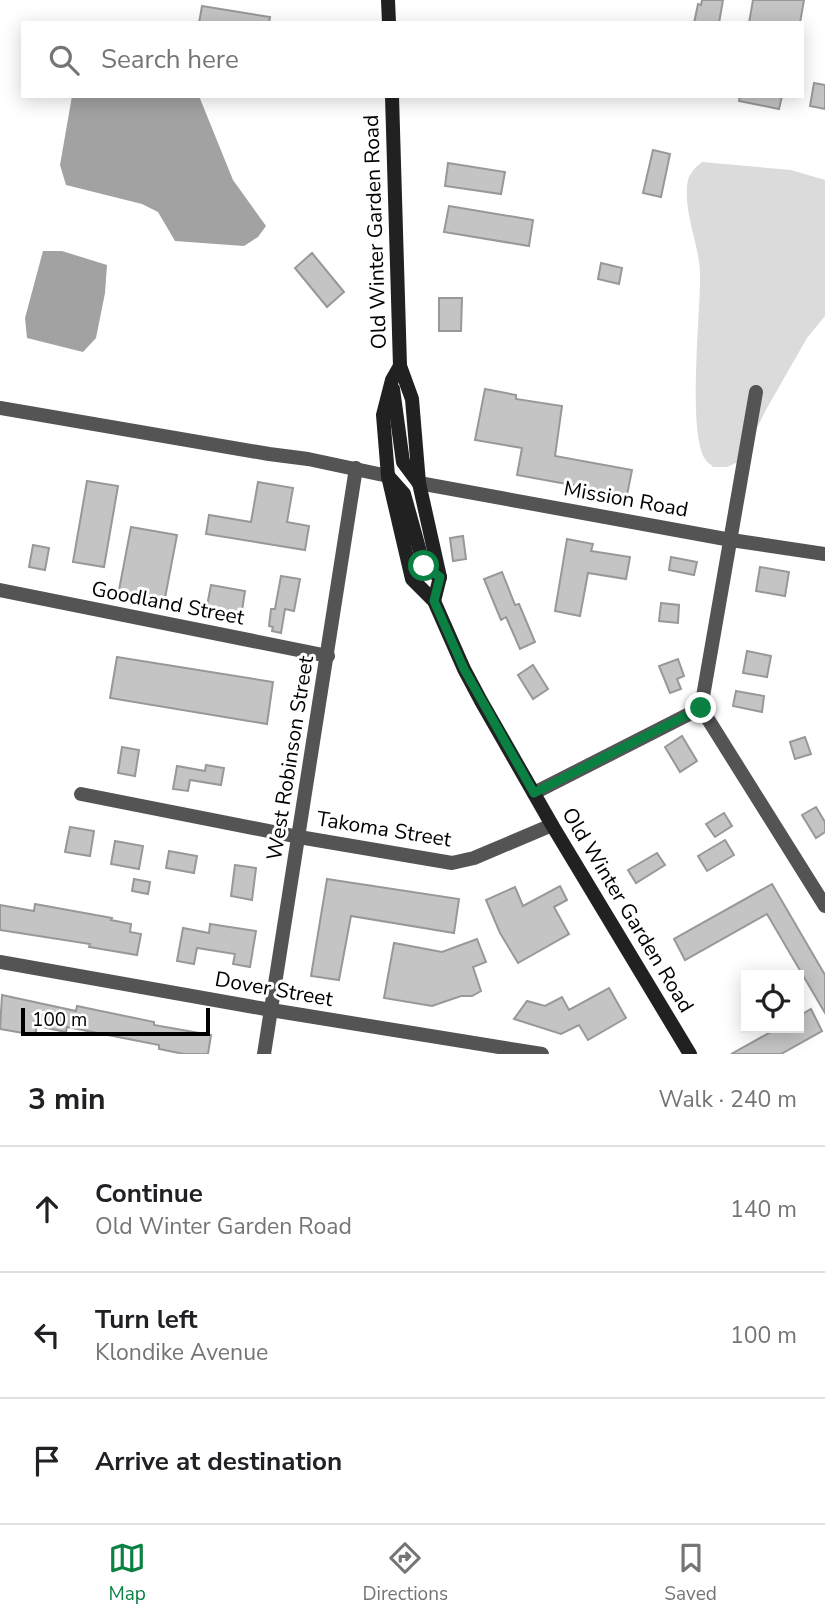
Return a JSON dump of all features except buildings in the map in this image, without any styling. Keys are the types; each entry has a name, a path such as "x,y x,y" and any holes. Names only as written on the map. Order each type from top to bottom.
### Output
{"main road":[{"path":"388,0 389,21"},
{"name":"Old Winter Garden Road","path":"392,98 400,366 412,399 419,482 440,577 434,601"},
{"name":"Old Winter Garden Road","path":"400,366 392,380 383,415 388,476 411,579 434,601 464,669 552,825 690,1054"},
{"path":"392,380 403,462 419,482"},
{"path":"388,476 404,494 424,566 440,577"}],"street":[{"path":"756,392 701,708 825,905"},
{"path":"0,408 356,468 388,476"},
{"name":"West Robinson Street","path":"264,1054 356,468"},
{"name":"Mission Road","path":"419,482 731,540 825,554"},
{"name":"Goodland Street","path":"0,590 328,656"},
{"path":"534,793 701,708"},
{"name":"Takoma Street","path":"81,794 299,837 452,863 474,858 552,825"},
{"name":"Dover Street","path":"0,962 542,1054"}],"shaded area":[{"path":"72,98 200,98 233,180 266,226 258,237 244,246 175,241 158,212 142,204 66,185 60,165"},
{"path":"702,162 791,170 825,180 825,316 807,338 740,461 727,467 713,467 706,460 700,445 697,423 700,273 688,209 687,188 691,173"},
{"path":"43,251 62,251 107,265 105,293 96,338 83,352 27,338 25,318"}],"route":[{"path":"424,566 440,577 434,601 464,669 534,793 701,708"}]}
